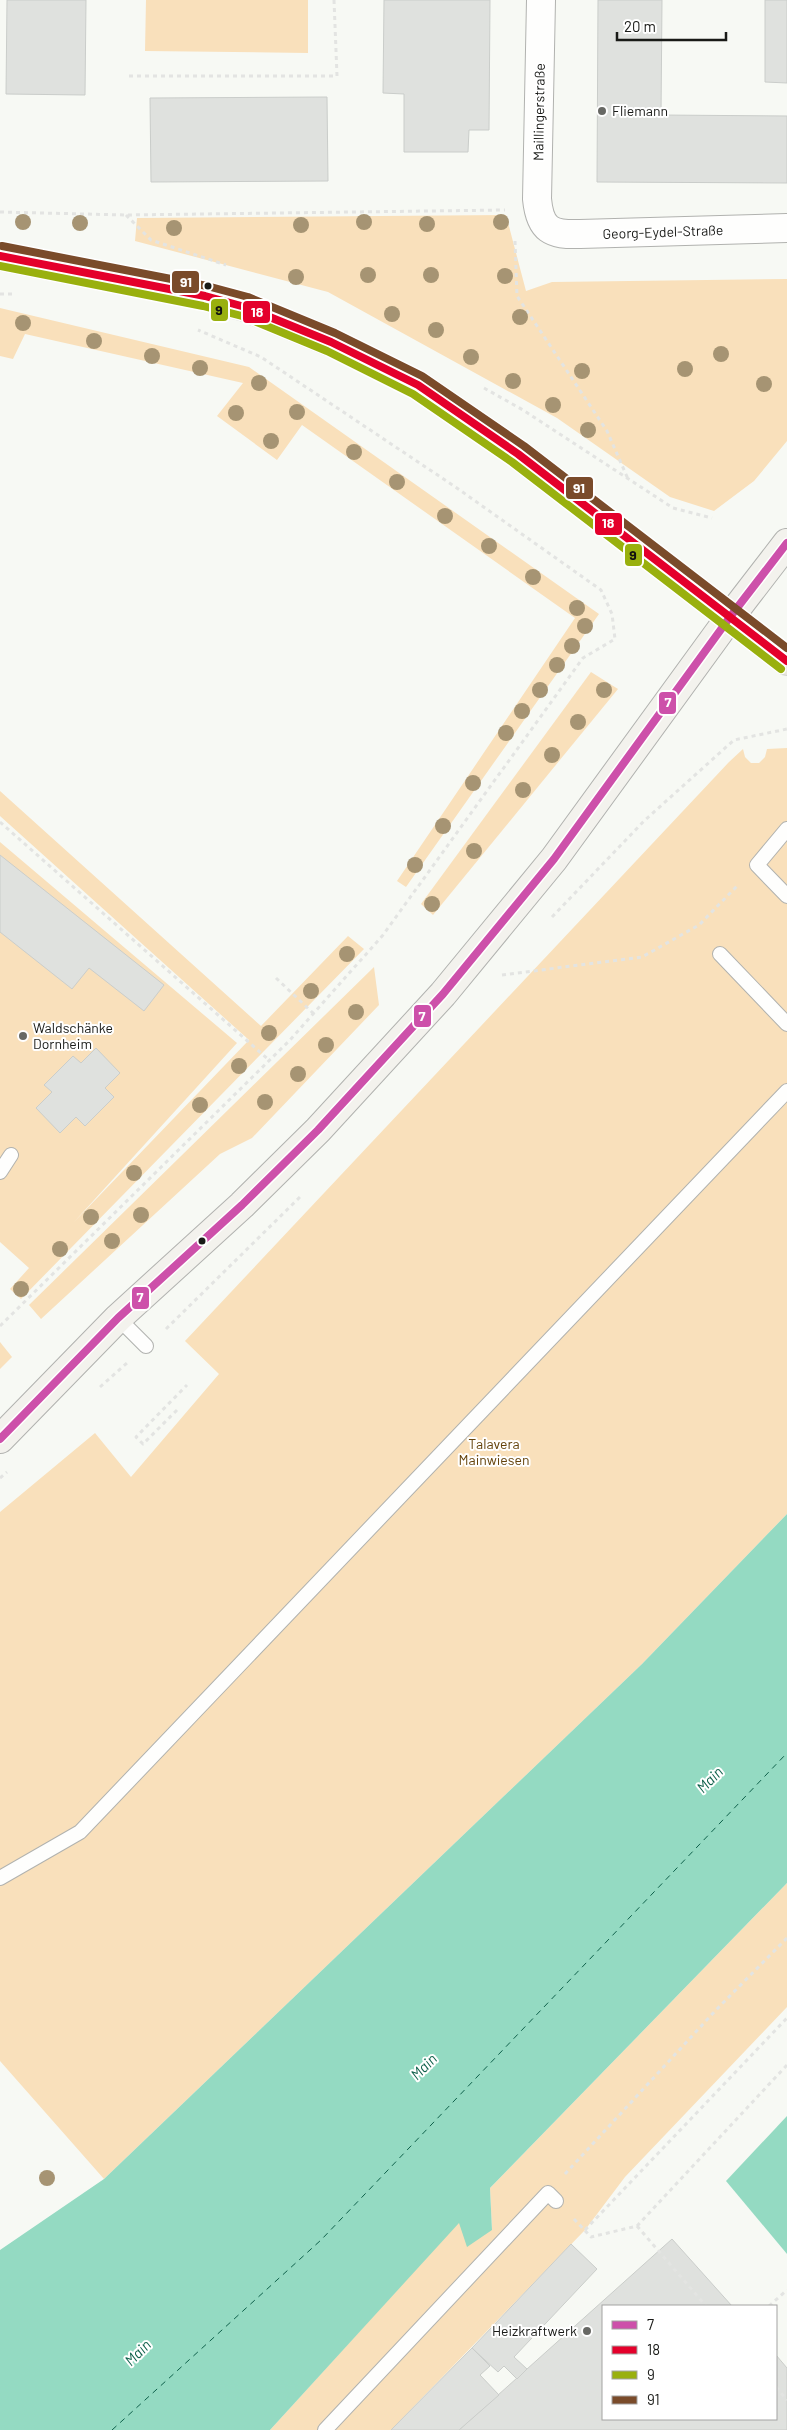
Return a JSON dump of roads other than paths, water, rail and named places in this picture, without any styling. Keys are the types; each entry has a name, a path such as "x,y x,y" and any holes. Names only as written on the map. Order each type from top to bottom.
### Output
{"main road":[{"path":"0,256 205,296 245,307 331,342 401,376 418,385 518,454 787,660"},
{"path":"0,1439 118,1318 242,1205 318,1130 443,994 554,859 730,617 787,543"}],"street":[{"name":"Maillingerstraße","path":"540,215 541,0"},
{"name":"Georg-Eydel-Straße","path":"540,215 552,232 568,234 787,228"}],"lane":[{"path":"787,829 757,865 787,896"},
{"path":"720,954 787,1024"},
{"path":"0,1878 80,1832 787,1091"},
{"path":"0,1172 11,1155"},
{"path":"118,1318 146,1346"},
{"path":"325,2430 552,2197"}],"water":[{"name":"Main","path":"787,1514 787,1883 490,2188 492,2230 467,2247 459,2223 270,2430 0,2430 0,2250 104,2179 642,1664"},
{"path":"787,2116 787,2254 726,2181"}],"place":[{"name":"Fliemann","path":"602,111"},
{"name":"Waldschänke Dornheim","path":"23,1036"},
{"name":"Heizkraftwerk","path":"587,2331"}],"park label":[{"name":"Talavera Mainwiesen","path":"494,1452"}]}
